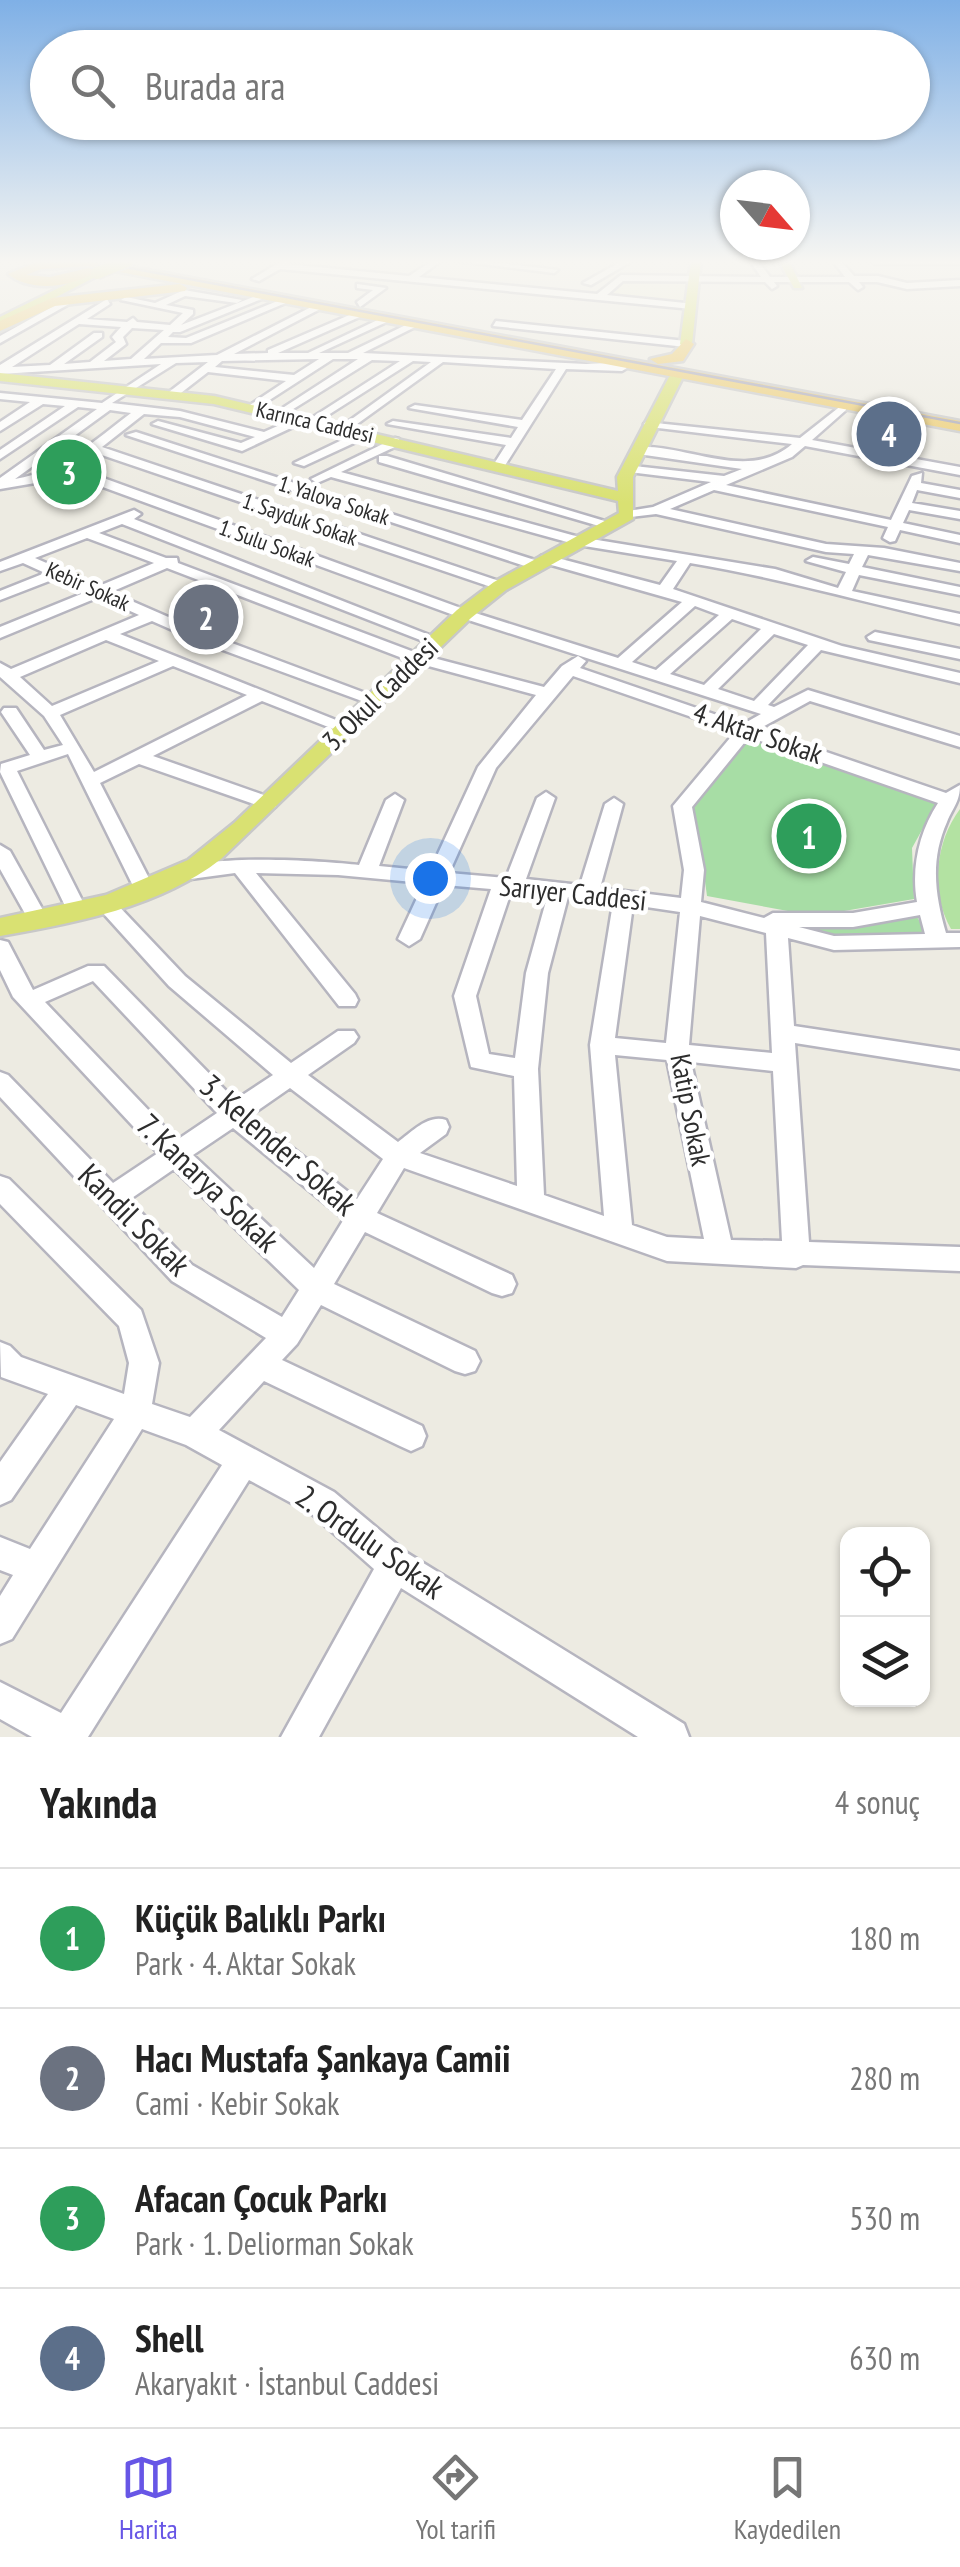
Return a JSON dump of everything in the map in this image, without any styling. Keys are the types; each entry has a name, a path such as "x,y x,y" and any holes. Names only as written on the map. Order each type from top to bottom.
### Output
{"highway":[{"path":"510,342 626,364 686,361 960,414"},
{"path":"559,342 686,361 960,428"},
{"path":"658,359 676,358 842,408 960,428"}],"main road":[{"path":"621,512 644,438 686,361 688,342"},
{"name":"Karınca Caddesi","path":"6,372 254,407 498,467 621,512"},
{"name":"3. Okul Caddesi","path":"0,928 78,912 184,874 268,803 464,614 500,586 621,512"}],"street":[{"path":"6,372 47,342"},
{"path":"53,367 88,342"},
{"path":"94,364 116,342"},
{"path":"136,361 157,342"},
{"path":"173,394 221,357 250,342"},
{"path":"261,357 291,342"},
{"path":"305,356 335,342"},
{"path":"349,356 377,342"},
{"path":"612,342 686,361"},
{"path":"635,342 686,361"},
{"path":"0,354 6,372"},
{"path":"254,407 332,356"},
{"path":"6,372 221,357 349,356 562,367 622,368 626,364"},
{"path":"240,357 316,367"},
{"path":"282,414 369,357"},
{"path":"158,424 242,446 309,420 409,358"},
{"path":"0,484 125,388 178,359"},
{"path":"346,428 440,360"},
{"path":"498,467 562,367"},
{"path":"207,368 298,379"},
{"path":"191,380 280,390"},
{"path":"2,398 180,414 266,436"},
{"path":"0,427 40,400"},
{"path":"3,451 77,403"},
{"path":"300,463 393,424 418,405 523,424"},
{"path":"656,510 788,454 842,408"},
{"path":"3,451 81,458 143,409"},
{"path":"0,484 37,479 180,414"},
{"path":"393,424 513,442"},
{"name":"1. Yalova Sokak","path":"132,435 541,562 664,591 818,644 960,678"},
{"path":"644,438 810,438 960,471"},
{"path":"644,438 788,454"},
{"path":"644,438 756,467"},
{"path":"644,438 719,483 960,539"},
{"path":"396,441 324,476 578,541 794,579 843,594 956,618 960,600"},
{"path":"337,446 367,455"},
{"name":"1. Sayduk Sokak","path":"100,450 500,586"},
{"name":"1. Sulu Sokak","path":"81,458 94,479 159,504 464,614 764,710"},
{"path":"384,460 451,478 621,512 656,510 826,548 884,552 960,567"},
{"path":"416,497 480,462"},
{"path":"884,552 924,464"},
{"path":"190,482 228,466"},
{"path":"913,485 960,494"},
{"path":"266,508 302,490"},
{"path":"0,567 159,504"},
{"path":"904,505 960,515"},
{"path":"122,519 434,640"},
{"path":"86,533 416,658 547,692"},
{"path":"0,633 238,533"},
{"path":"794,579 826,548"},
{"path":"843,594 862,552"},
{"name":"Kebir Sokak","path":"23,558 253,656 376,700"},
{"path":"664,591 686,559"},
{"path":"812,561 960,591"},
{"path":"0,596 57,573"},
{"path":"620,664 692,602"},
{"path":"658,676 729,614"},
{"path":"144,890 73,747 44,708 5,672 152,615"},
{"path":"707,692 770,629"},
{"path":"107,634 347,728"},
{"path":"875,637 960,654"},
{"path":"747,729 818,644"},
{"path":"409,939 487,767 547,692 587,653"},
{"path":"218,679 253,656"},
{"path":"0,732 10,718 172,661"},
{"name":"4. Aktar Sokak","path":"568,670 954,795"},
{"path":"764,710 808,694 960,742"},
{"path":"90,781 261,695"},
{"path":"10,718 40,758"},
{"name":"Katip Sokak","path":"720,1252 677,1050 694,870 682,806 747,729"},
{"path":"73,747 6,768 78,912"},
{"path":"140,758 268,803"},
{"path":"938,942 924,886 932,838 954,795"},
{"path":"526,1068 479,1062 465,996 546,798"},
{"path":"366,872 395,800"},
{"path":"588,893 614,804"},
{"path":"0,851 38,921"},
{"path":"240,866 347,1000"},
{"name":"Sarıyer Caddesi","path":"184,874 240,866 366,872 560,889 689,906 834,943 960,940"},
{"path":"530,1200 526,1068 538,973 560,889"},
{"path":"619,1232 602,1045 624,898"},
{"path":"104,903 176,981 290,1075 398,1156 667,1249 960,1259"},
{"path":"740,918 853,920 930,907"},
{"path":"777,931 796,1256"},
{"name":"7. Kanarya Sokak","path":"0,947 21,992 175,1154 318,1289 465,1361"},
{"name":"3. Kelender Sokak","path":"30,1000 96,971 233,1114 363,1219 502,1284"},
{"path":"784,1033 960,1060"},
{"path":"110,1199 346,1037"},
{"path":"602,1045 786,1063"},
{"name":"Kandil Sokak","path":"0,1080 182,1273 287,1335"},
{"path":"195,1434 287,1335 363,1219 398,1156 437,1127"},
{"path":"0,1187 131,1319 144,1363 136,1411 0,1627"},
{"name":"2. Ordulu Sokak","path":"0,1355 11,1367 195,1434 323,1502 395,1565 671,1737"},
{"path":"259,1364 411,1436"},
{"path":"0,1490 69,1390"},
{"path":"0,1700 67,1737 244,1459"},
{"path":"0,1554 37,1570"},
{"path":"299,1737 395,1565"}],"green space":[{"path":"745,734 938,801 912,848 914,899 815,916 707,896 697,823 688,806"},
{"path":"960,809 960,929 951,929 940,900 938,868 945,837"},
{"path":"916,915 927,935 847,936 790,929 788,925"}],"tram line":[{"path":"527,342 960,423"}],"place":[{"name":"Shell","path":"889,434"},
{"name":"Afacan Çocuk Parkı","path":"69,472"},
{"name":"Hacı Mustafa Şankaya Camii","path":"206,617"},
{"name":"Küçük Balıklı Parkı","path":"809,836"}]}
